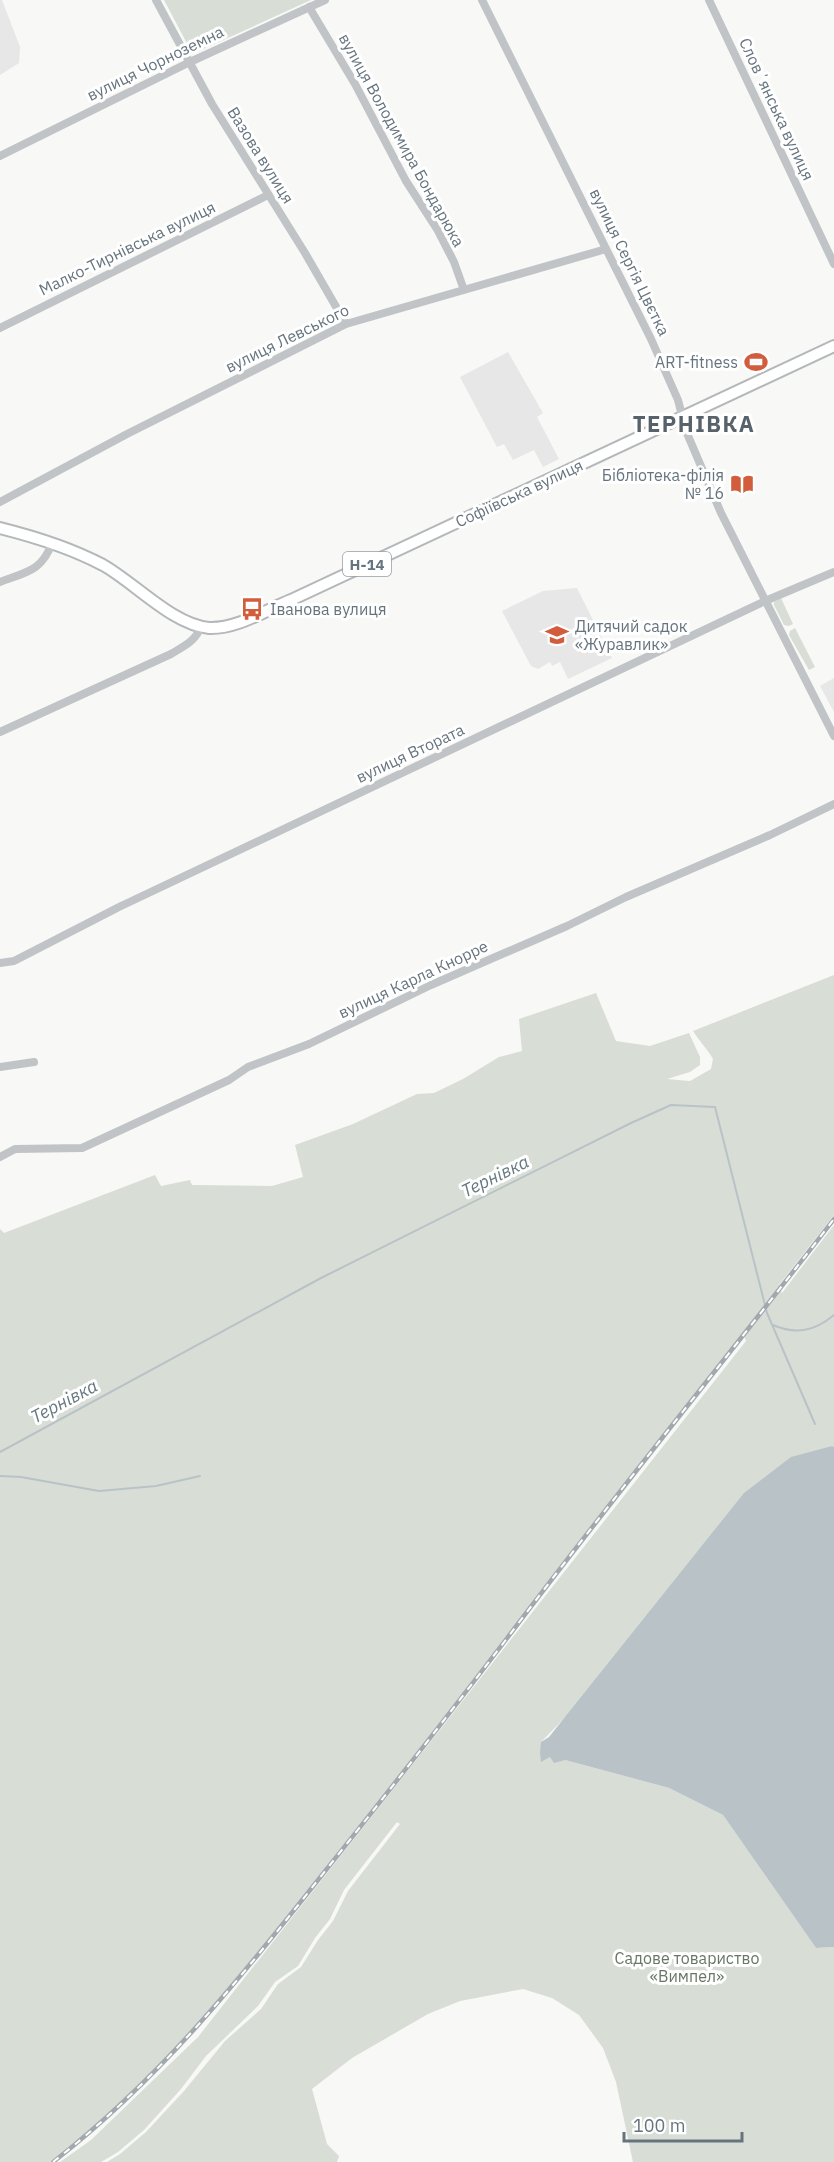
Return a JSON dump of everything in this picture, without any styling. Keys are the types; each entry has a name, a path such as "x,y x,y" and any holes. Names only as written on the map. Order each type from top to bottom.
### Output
{"main road":[{"name":"Софіївська вулиця","path":"0,528 52,543 104,566 185,621 201,626 218,627 241,621 834,346"}],"street":[{"name":"Вазова вулиця","path":"156,0 212,105 305,253 346,324"},
{"name":"вулиця Чорноземна","path":"0,156 190,62 325,0"},
{"name":"вулиця Сергія Цвєтка","path":"482,0 651,339 678,400 686,431 721,513 834,736"},
{"name":"Словʼянська вулиця","path":"709,0 834,264"},
{"name":"вулиця Володимира Бондарюка","path":"309,7 355,84 406,181 454,262 464,290"},
{"name":"Малко-Тирнівська вулиця","path":"0,328 268,195"},
{"name":"вулиця Левського","path":"0,502 127,434 346,324 606,249"},
{"path":"0,582 33,570 42,564 52,543"},
{"name":"вулиця Втората","path":"0,963 14,961 118,907 765,601 834,572"},
{"path":"0,732 171,654 198,636 201,626"},
{"name":"вулиця Карла Кнорре","path":"0,1157 15,1149 82,1148 229,1080 248,1067 309,1044 431,985 770,835 834,804"},
{"path":"0,1067 34,1062"}],"shaded area":[{"path":"0,0 2,0 20,47 19,63 0,75"},
{"path":"508,352 543,413 537,417 559,459 543,467 534,450 513,460 504,444 497,447 460,377"},
{"name":"Дитячий садок «Журавлик»","path":"577,588 612,658 568,679 560,662 552,666 550,662 538,669 531,666 502,611 543,591"},
{"path":"834,678 834,712 820,686"},
{"path":"834,1447 834,1947 816,1948 723,1815 669,1788 565,1760 554,1763 550,1757 541,1762 540,1753 541,1742 549,1737 744,1493 791,1457"}],"green space":[{"path":"164,0 311,0 195,53 191,51"},
{"path":"781,598 793,624 789,626 784,625 774,605 774,602"},
{"path":"795,628 815,667 809,670 789,635 790,631"},
{"name":"Садове товариство «Вимпел»","path":"834,975 834,1215 779,1285 782,1293 834,1225 834,1447 832,1446 541,1742 550,1756 669,1788 723,1815 816,1948 834,1947 834,2162 633,2162 616,2082 603,2048 579,2015 552,1998 523,1989 460,2001 428,2014 352,2058 312,2089 327,2144 339,2156 337,2162 107,2162 146,2132 184,2091 225,2041 261,2009 278,1984 301,1967 333,1921 348,1891 400,1824 397,1822 344,1890 330,1919 298,1966 275,1982 258,2006 206,2056 181,2089 144,2130 118,2152 101,2162 60,2162 91,2140 198,2037 746,1341 743,1333 437,1727 218,2002 167,2058 130,2094 49,2162 0,2162 0,1229 4,1233 155,1175 161,1186 190,1180 192,1185 272,1186 303,1177 295,1145 353,1124 417,1094 434,1093 463,1079 499,1057 522,1051 519,1019 596,993 616,1041 650,1046 689,1033 700,1057 700,1065 690,1072 667,1079 690,1081 711,1069 713,1059 693,1031"}],"waterway":[{"name":"Тернівка","path":"0,1452 321,1278 671,1105 715,1107 767,1313 815,1424"},
{"path":"773,1325 790,1330 805,1330 820,1325 834,1315"},
{"path":"0,1476 21,1477 99,1491 156,1486 200,1476"}],"railway":[{"path":"53,2162 128,2097 229,1990 416,1756 588,1532 834,1219"}],"place":[{"name":"ART-fitness","path":"756,362"},
{"name":"Бібліотека-філія № 16","path":"742,484"},
{"name":"Іванова вулиця","path":"252,609"},
{"name":"Дитячий садок «Журавлик»","path":"557,635"}],"district":[{"name":"ТЕРНІВКА","path":"694,423"}]}
